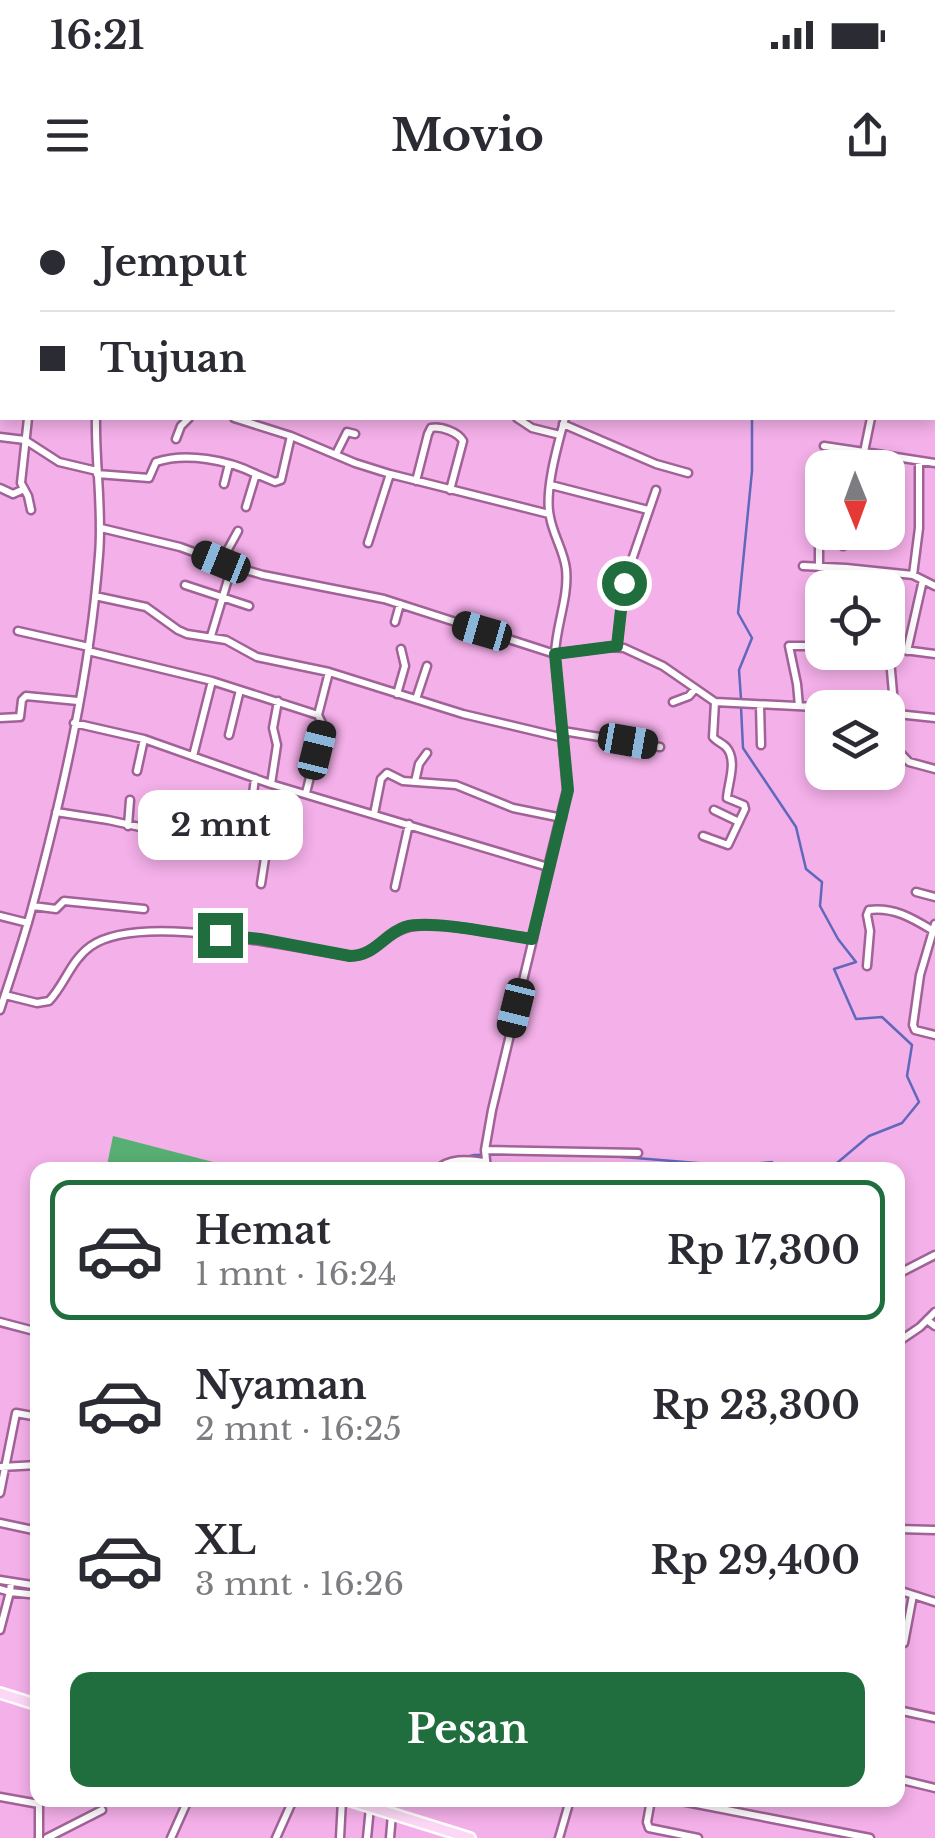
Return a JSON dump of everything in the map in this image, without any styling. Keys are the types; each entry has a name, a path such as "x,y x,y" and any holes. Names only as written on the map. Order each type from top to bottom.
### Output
{"main road":[{"path":"0,1692 30,1702"},
{"path":"373,1807 470,1838"}],"street":[{"path":"28,420 20,483 30,510"},
{"path":"0,1010 33,906 56,812 88,649 101,528 96,420"},
{"path":"176,439 187,420"},
{"path":"240,420 390,474 549,514"},
{"path":"520,420 532,428 560,435"},
{"path":"864,450 871,420"},
{"path":"486,1159 492,1110 568,790 555,654 566,567 549,514 564,421 656,464 688,473"},
{"path":"416,481 428,434 436,427 458,434 462,441 450,490"},
{"path":"336,454 347,432 355,434"},
{"path":"0,437 25,440 60,462 97,472 149,478 156,462 162,460 205,460 229,464 275,482 281,480 291,436"},
{"path":"824,446 851,450"},
{"path":"905,459 935,463"},
{"path":"913,575 919,528 919,461"},
{"path":"224,484 229,464"},
{"path":"246,507 256,474"},
{"path":"368,543 390,474"},
{"path":"551,486 648,510"},
{"path":"0,488 12,494 24,489"},
{"path":"617,646 623,588 656,490"},
{"path":"101,528 180,546 263,574 384,598 555,654 617,646 663,666 715,702 805,706"},
{"path":"221,562 238,532"},
{"path":"819,550 819,567"},
{"path":"211,636 232,566"},
{"path":"802,566 913,575 935,586"},
{"path":"923,580 906,650 935,654"},
{"path":"186,585 248,606"},
{"path":"95,596 139,604 186,634 226,640 257,657 329,672 464,714 563,734 660,747"},
{"path":"395,622 400,604"},
{"path":"18,630 212,681 318,715 324,725 306,793"},
{"path":"798,706 798,684 789,646 805,646"},
{"path":"397,694 405,666 401,650"},
{"path":"416,699 427,666"},
{"path":"318,715 329,672"},
{"path":"193,756 212,681"},
{"path":"673,702 695,689"},
{"path":"228,735 240,690"},
{"path":"0,718 20,716 26,696 78,702"},
{"path":"272,784 277,746 273,728 278,701"},
{"path":"703,836 728,845 745,807 727,798 732,779 731,758 713,737 715,702"},
{"path":"756,705 761,745"},
{"path":"905,715 935,718"},
{"path":"74,723 144,739 272,784 548,867"},
{"path":"137,771 144,739"},
{"path":"415,782 419,764 427,753"},
{"path":"905,757 935,769"},
{"path":"374,814 387,772 403,782 456,785 513,808 562,818"},
{"path":"244,817 247,797 253,794 254,778"},
{"path":"128,826 130,800"},
{"path":"714,810 739,822"},
{"path":"56,812 263,854 260,884"},
{"path":"394,888 408,824"},
{"path":"916,892 935,897"},
{"path":"33,906 56,909 64,901 144,908"},
{"path":"867,966 869,910 902,913 934,927 920,975 913,1024 916,1030 935,1035"},
{"path":"0,916 28,923"},
{"path":"5,995 37,1004 49,1001 75,962 93,944 131,932 260,939 350,956 370,953 398,930 410,926 532,939"},
{"path":"0,960 14,964"},
{"path":"452,1162 638,1153"},
{"path":"905,1270 935,1255"},
{"path":"905,1337 935,1312"},
{"path":"927,1320 935,1326"},
{"path":"0,1322 30,1330"},
{"path":"0,1493 2,1467 16,1413 30,1416"},
{"path":"2,1467 30,1465"},
{"path":"0,1523 30,1529"},
{"path":"905,1529 935,1530"},
{"path":"0,1580 30,1593"},
{"path":"0,1589 30,1586"},
{"path":"0,1630 10,1587"},
{"path":"905,1592 935,1602"},
{"path":"905,1640 913,1595"},
{"path":"905,1712 935,1718"},
{"path":"905,1781 935,1788"},
{"path":"0,1797 30,1801"},
{"path":"38,1838 39,1807"},
{"path":"171,1838 185,1807"},
{"path":"276,1838 290,1807"},
{"path":"340,1838 344,1807"},
{"path":"366,1838 370,1807"},
{"path":"559,1838 568,1807"},
{"path":"649,1807 649,1828 698,1838"},
{"path":"712,1807 870,1838"},
{"path":"47,1838 102,1810"},
{"path":"390,1838 392,1814"}],"green space":[{"path":"113,1136 213,1162 108,1162"}],"waterway":[{"path":"741,699 739,670 752,638 738,613 752,471 752,420"},
{"path":"741,707 743,748 796,827 806,869 822,882 820,906 856,962 834,969 856,1019 882,1017 912,1045 907,1076 919,1102 902,1123 869,1136 838,1162"},
{"path":"466,1157 553,1154"},
{"path":"611,1156 685,1162"}],"route":[{"path":"220,935 350,956 370,953 398,930 410,926 532,939 568,790 555,654 617,646 624,583"}]}
